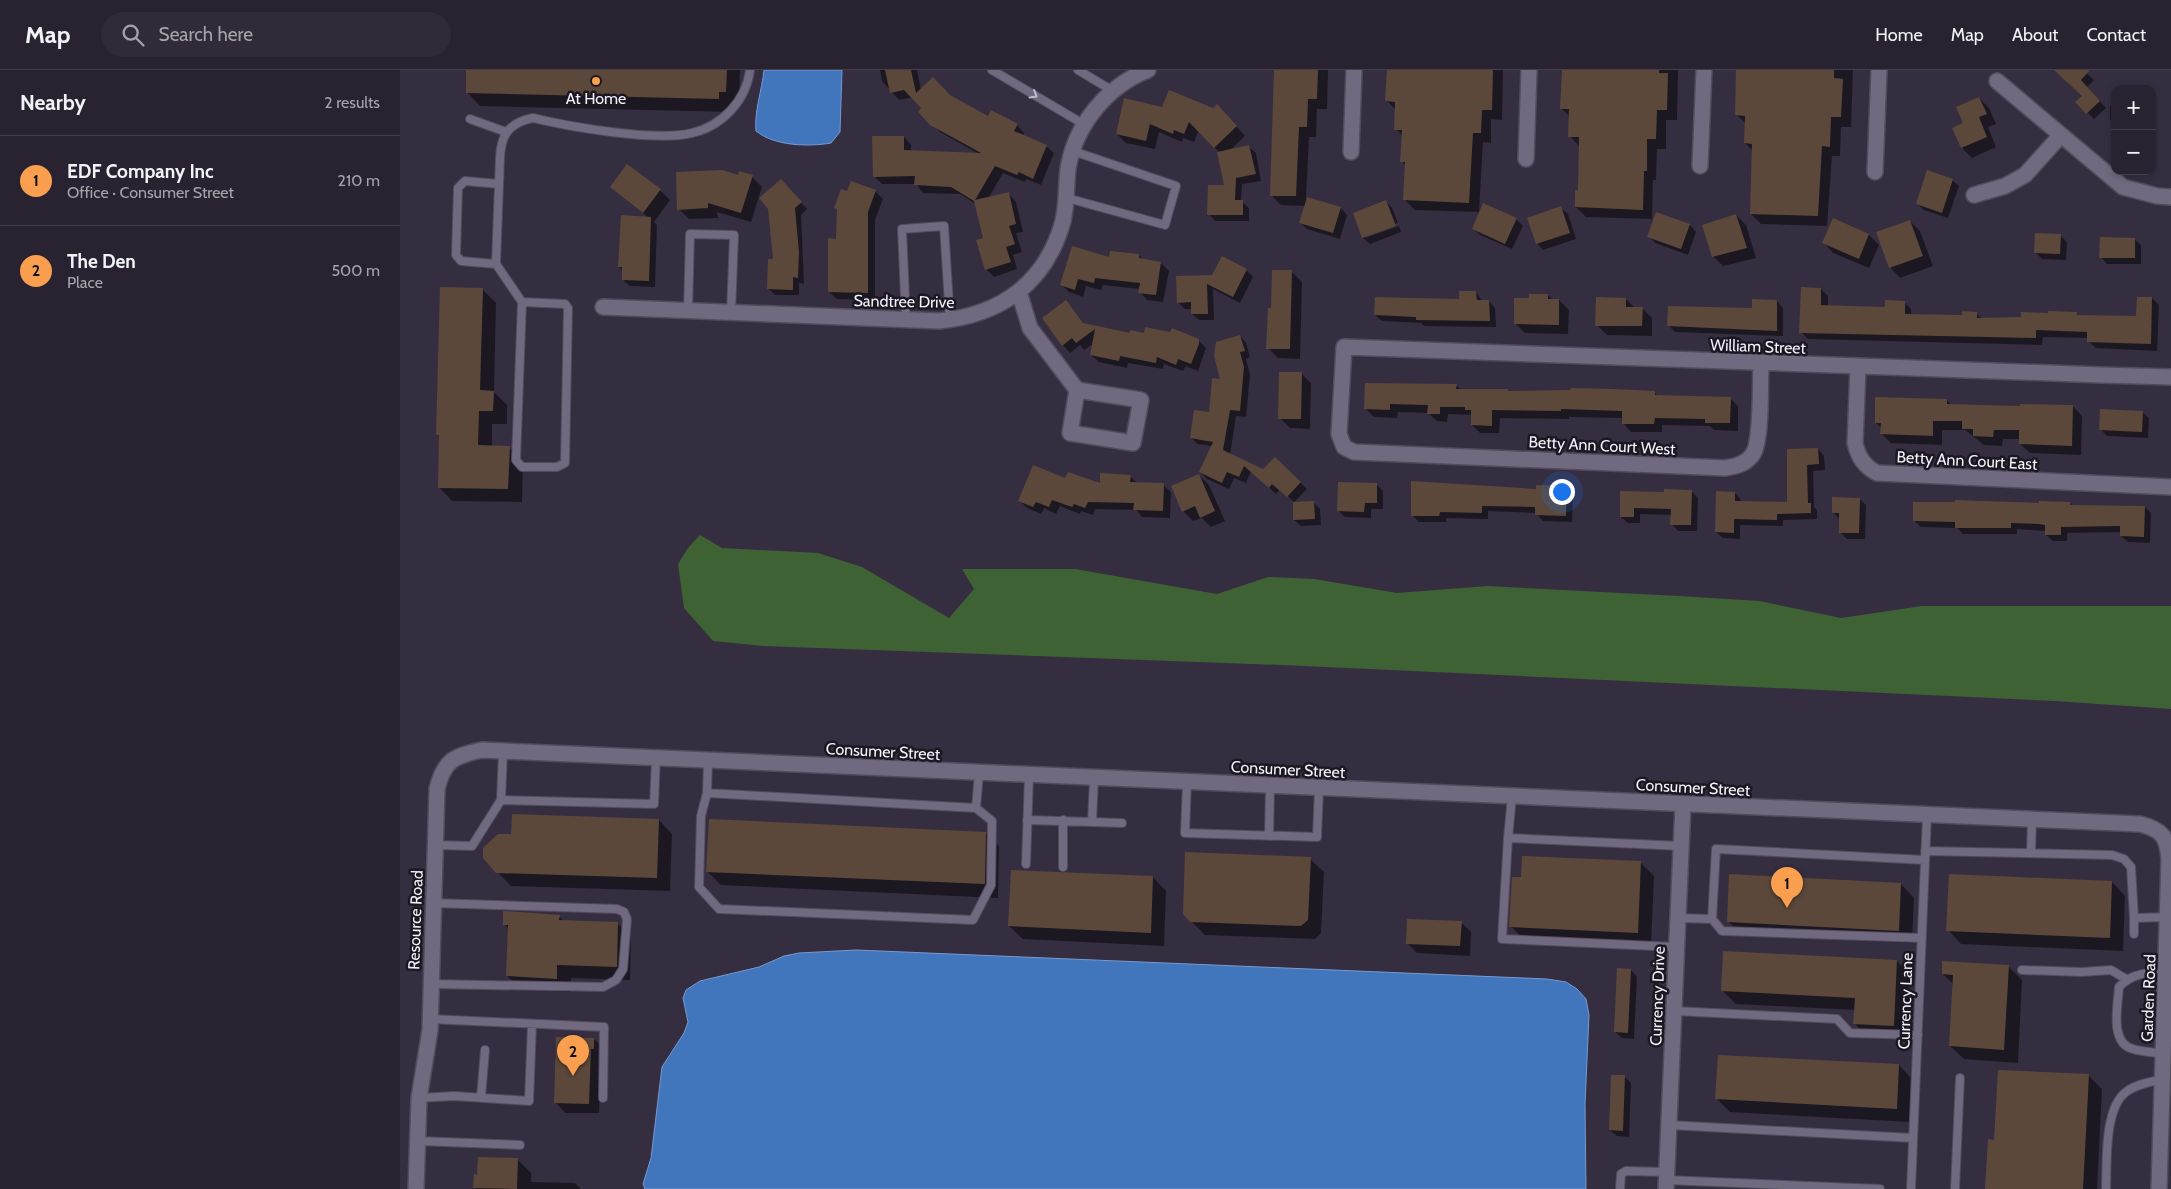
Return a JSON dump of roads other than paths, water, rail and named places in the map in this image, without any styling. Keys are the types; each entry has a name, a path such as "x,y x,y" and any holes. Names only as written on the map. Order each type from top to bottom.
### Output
{"street":[{"name":"Sandtree Drive","path":"603,307 906,320 950,320 982,313 1001,304 1019,292 1047,260 1057,241 1067,198 1068,172 1072,151 1090,115 1121,84 1148,70"},
{"path":"1351,152 1354,70"},
{"path":"1526,159 1529,70"},
{"path":"1700,166 1704,70"},
{"path":"1875,172 1879,70"},
{"path":"1997,81 2123,187 2157,196 2171,197"},
{"path":"1974,195 2005,186 2025,175 2061,135"},
{"path":"1019,292 1030,328 1077,390 1141,400 1133,443 1070,433 1077,390"},
{"name":"William Street","path":"1354,452 1344,447 1339,434 1344,347 1858,368 2171,377"},
{"name":"Betty Ann Court West","path":"1354,452 1726,468 1737,466 1749,458 1757,444 1761,363"},
{"name":"Betty Ann Court East","path":"1858,368 1855,443 1857,453 1867,468 1877,473 2171,487"},
{"name":"Consumer Street","path":"441,771 458,755 482,750 2140,824"},
{"name":"Resource Road","path":"416,1189 419,1098 430,1019 437,789 441,771"},
{"name":"Currency Drive","path":"1666,1180 1683,804"},
{"name":"Garden Road","path":"2140,824 2153,827 2162,834 2168,843 2170,896 2159,1189"}],"lane":[{"path":"522,302 565,304 568,308 565,463 557,467 522,466 516,460 522,302 496,264 502,137 519,120 533,118 626,133 691,134 712,126 731,111 742,96 750,70"},
{"path":"992,70 1085,125"},
{"path":"1078,70 1113,91"},
{"path":"470,119 506,132"},
{"path":"1067,198 1165,225 1176,186 1072,151"},
{"path":"496,264 461,260 456,256 458,188 465,181 499,184"},
{"path":"906,320 902,229 944,226 950,320"},
{"path":"688,311 690,234 734,235 731,313"},
{"path":"435,845 472,846 501,800 503,751"},
{"path":"501,800 654,804 656,758"},
{"path":"707,793 976,808 992,821 990,885 973,920 719,909 699,887 701,816 707,793 708,760"},
{"path":"976,808 979,772"},
{"path":"1026,864 1029,775"},
{"path":"1092,822 1094,778"},
{"path":"1187,782 1185,833 1317,837 1319,788"},
{"path":"1269,836 1270,786"},
{"path":"1512,796 1502,939 1676,947"},
{"name":"Currency Lane","path":"1911,1189 1927,815"},
{"path":"2031,853 2032,819"},
{"path":"1027,820 1122,823"},
{"path":"1063,820 1063,867"},
{"path":"1508,838 1681,846"},
{"path":"1922,938 1722,931 1712,919 1716,850 1925,860"},
{"path":"1925,851 2112,855 2124,859 2131,867 2134,934"},
{"path":"431,984 603,987 616,980 623,969 626,919 624,912 617,909 433,903"},
{"path":"2134,918 2168,917"},
{"path":"1678,918 1712,919"},
{"path":"2022,970 2082,972 2111,970 2126,979"},
{"path":"2164,1054 2131,1049 2121,1042 2117,1028 2119,987 2126,979 2146,972 2166,973"},
{"path":"1674,1011 1837,1019 1850,1033 1918,1035"},
{"path":"430,1019 604,1027 603,1098"},
{"path":"419,1098 481,1097 529,1101 532,1024"},
{"path":"481,1097 485,1050"},
{"path":"1955,1189 1960,1078"},
{"path":"2106,1189 2110,1124 2113,1109 2121,1097 2129,1090 2163,1079"},
{"path":"1668,1124 1913,1138"},
{"path":"418,1141 520,1145"},
{"path":"1620,1189 1621,1174 1626,1171 1666,1180 1880,1189"}],"water":[{"path":"764,70 842,70 840,132 831,143 813,145 792,144 772,140 756,131 757,109"},
{"path":"856,950 1547,979 1566,982 1577,989 1586,999 1589,1015 1585,1104 1586,1189 645,1189 643,1184 651,1158 662,1067 684,1033 688,1022 683,998 686,990 700,981 759,967 784,956 799,953"}],"place":[{"name":"At Home","path":"596,81"},
{"name":"EDF Company Inc","path":"1787,908"},
{"name":"The Den","path":"573,1076"}]}
